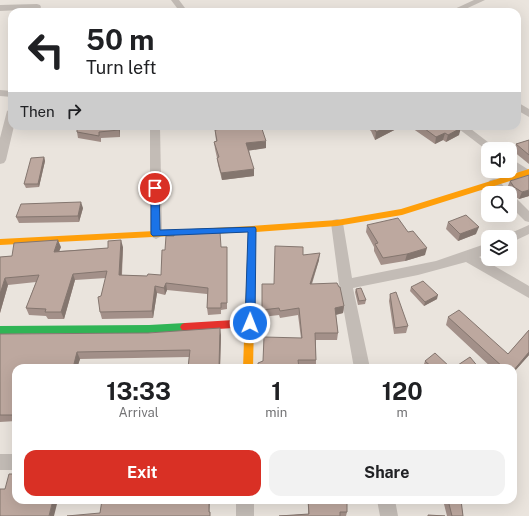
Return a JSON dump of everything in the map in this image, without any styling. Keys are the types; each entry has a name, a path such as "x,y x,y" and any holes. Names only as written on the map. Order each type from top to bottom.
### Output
{"street":[{"path":"37,8 44,0"},
{"path":"462,8 482,0"},
{"path":"0,160 8,127"},
{"path":"155,130 156,234"},
{"path":"466,130 482,142"},
{"path":"517,166 528,173"},
{"path":"0,242 252,229 337,222 402,212 528,173"},
{"path":"494,183 497,186"},
{"path":"517,206 529,218"},
{"path":"337,222 346,284 361,364"},
{"path":"248,364 252,229"},
{"path":"517,235 529,229"},
{"path":"346,284 443,264 468,257 481,251"},
{"path":"468,257 529,293"},
{"path":"0,330 149,329 250,323"},
{"path":"0,462 12,462"},
{"path":"245,504 245,516"},
{"path":"387,504 389,516"}],"building":[{"path":"77,130 119,130 99,132 99,136 77,132"},
{"path":"215,130 262,130 266,141 246,143 254,169 221,173 217,158 219,157 214,142 217,141"},
{"path":"426,130 457,130 448,135 445,133 436,137"},
{"path":"529,140 529,155 517,145"},
{"path":"44,157 38,184 24,184 31,158"},
{"path":"529,175 529,190 522,192 517,189 517,186 513,186 510,181"},
{"path":"169,181 170,193 162,194 162,182"},
{"path":"81,202 78,216 16,217 21,204"},
{"path":"466,215 479,227 460,234 448,222"},
{"path":"398,218 408,232 413,231 427,248 407,254 383,258 375,244 378,243 367,225"},
{"path":"220,232 221,247 227,247 227,303 221,303 221,308 207,308 208,288 166,283 164,288 155,286 152,311 100,312 98,297 101,296 107,271 73,274 61,312 45,312 46,309 26,308 39,275 5,278 0,294 0,257 12,256 14,243 58,240 54,252 108,248 108,241 121,240 119,275 147,276 148,274 161,275 162,250 165,250 166,236 174,236 174,234"},
{"path":"275,246 303,247 303,255 320,253 310,284 337,283 340,287 344,306 335,308 338,333 315,333 316,360 298,360 298,364 258,364 263,361 264,337 302,338 299,308 280,311 279,308 262,310 262,284 274,284"},
{"path":"423,281 438,295 425,302 411,287"},
{"path":"361,288 366,300 359,301 356,289"},
{"path":"396,292 408,326 395,328 390,294"},
{"path":"459,310 508,354 529,330 529,352 517,366 517,364 500,364 448,317"},
{"path":"220,328 219,364 188,364 190,350 77,352 74,364 12,364 12,415 0,415 0,334 148,333"},
{"path":"435,353 447,364 428,364 425,361"},
{"path":"470,357 476,364 460,364"},
{"path":"9,474 12,474 12,504 52,504 49,516 0,516 0,489 5,489"},
{"path":"101,504 209,504 210,516 67,516 100,513"},
{"path":"308,504 347,504 347,512 340,512 340,516 279,516 309,514"},
{"path":"449,504 462,504 463,516 452,516"}],"traffic: fast":[{"path":"0,330 149,329 185,327"}],"traffic: slow":[{"path":"252,229 337,223 402,212 529,172"},
{"path":"0,242 252,229 248,364"}],"traffic: jam":[{"path":"185,327 250,323"}],"route":[{"path":"155,188 156,234 252,229 250,323"}]}
